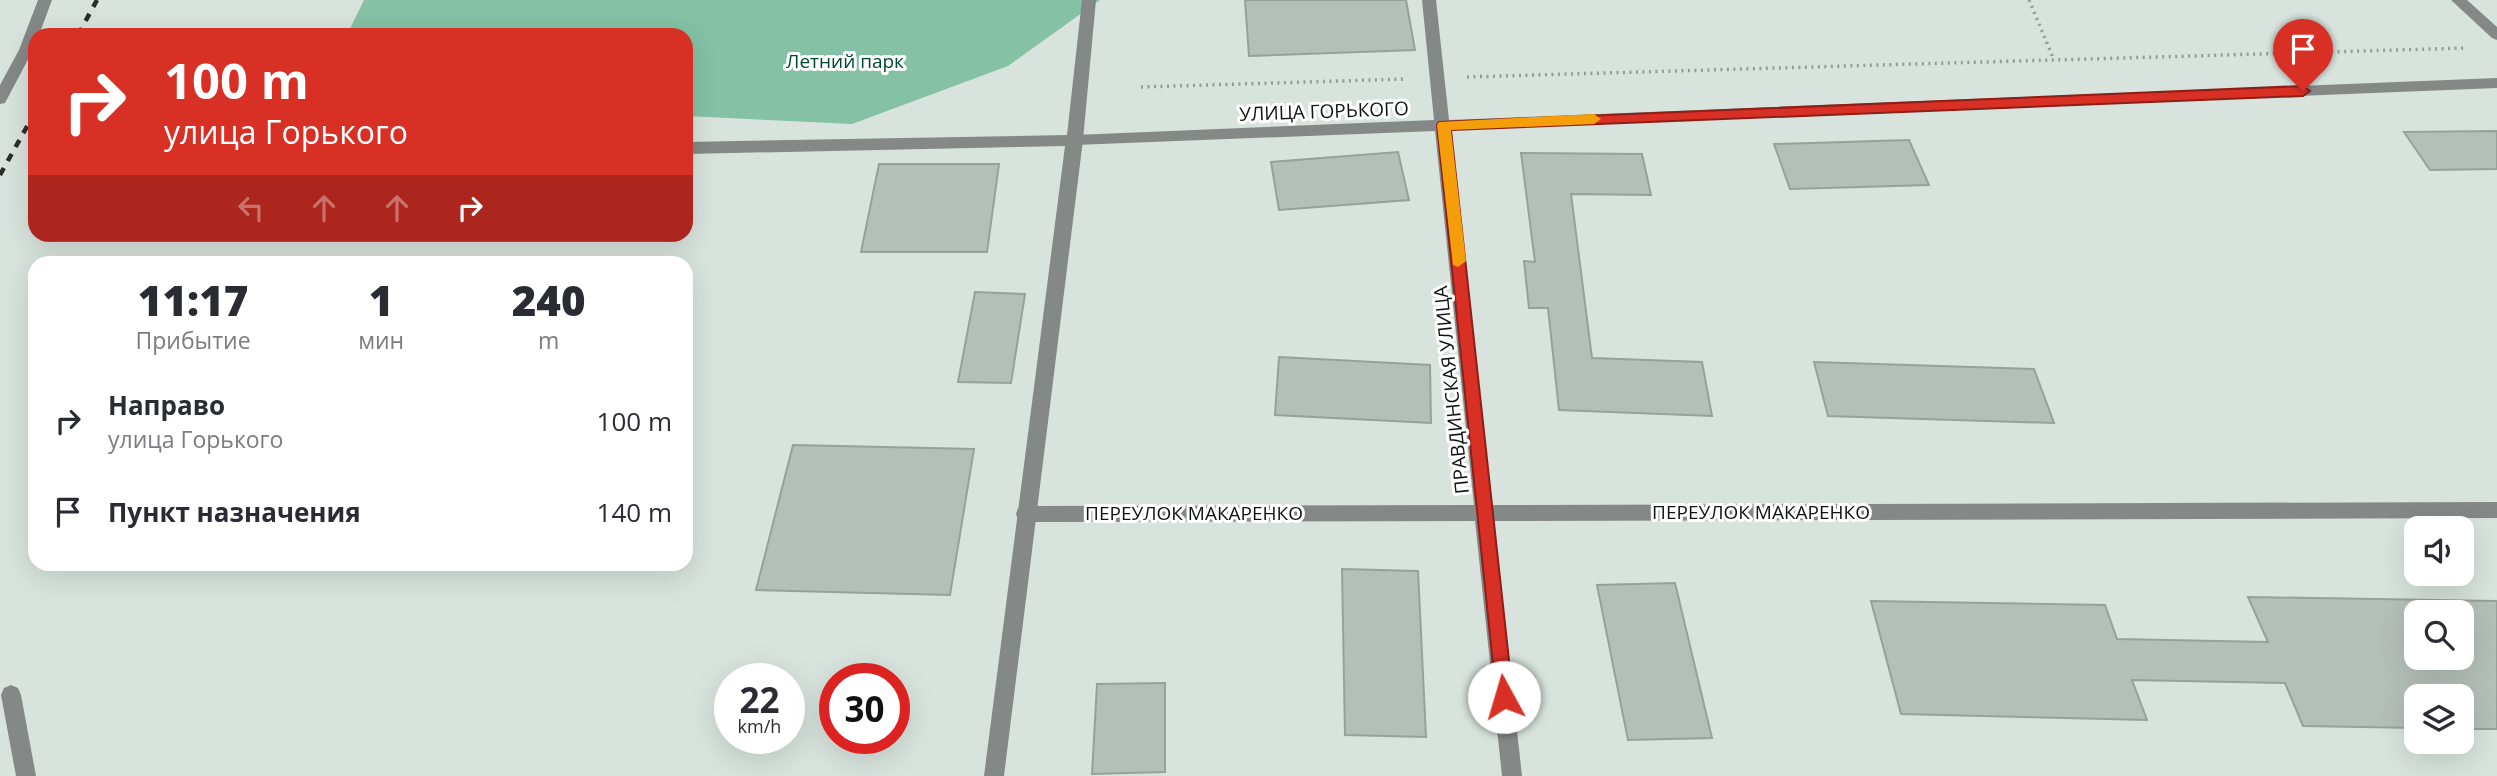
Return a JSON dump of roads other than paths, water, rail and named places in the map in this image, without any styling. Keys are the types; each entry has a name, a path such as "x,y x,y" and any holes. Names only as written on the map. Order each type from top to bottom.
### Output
{"street":[{"path":"34,28 45,0"},
{"path":"994,776 1025,514 1075,140 1089,0"},
{"name":"ПРАВДИНСКАЯ УЛИЦА","path":"1429,0 1512,776"},
{"path":"2458,0 2497,35"},
{"path":"0,100 28,45"},
{"name":"УЛИЦА ГОРЬКОГО","path":"693,148 1075,140 2497,83"},
{"name":"ПЕРЕУЛОК МАКАРЕНКО","path":"1025,514 2497,510"},
{"path":"11,695 26,776"}],"railway":[{"path":"82,28 97,0"},
{"path":"0,175 28,125"}],"park label":[{"name":"Летний парк","path":"845,61"}]}
